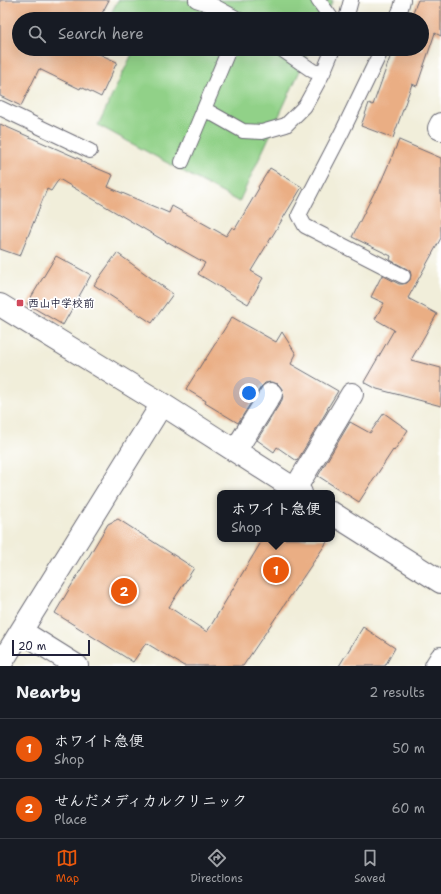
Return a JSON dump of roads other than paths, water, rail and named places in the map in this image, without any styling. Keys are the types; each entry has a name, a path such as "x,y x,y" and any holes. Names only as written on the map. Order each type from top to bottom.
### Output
{"street":[{"path":"441,124 439,128 441,129"},
{"path":"0,305 162,404 296,490"},
{"path":"236,451 270,394"},
{"path":"299,490 352,394"},
{"path":"0,665 162,404"},
{"path":"335,515 441,582"},
{"path":"21,632 76,666"},
{"path":"436,666 441,658"}],"lane":[{"path":"196,0 214,6 225,12"},
{"path":"318,0 327,12"},
{"path":"348,12 351,0"},
{"path":"399,12 403,0"},
{"path":"182,162 226,56"},
{"path":"291,56 313,71 323,73"},
{"path":"204,109 243,131 262,132 286,125 305,106 331,56"},
{"path":"379,56 343,130 299,215 305,226 403,276"},
{"path":"0,108 90,151"}],"place":[{"name":"西山中学校前","path":"20,303"},
{"name":"ホワイト急便","path":"276,570"},
{"name":"せんだメディカルクリニック","path":"124,591"}]}
